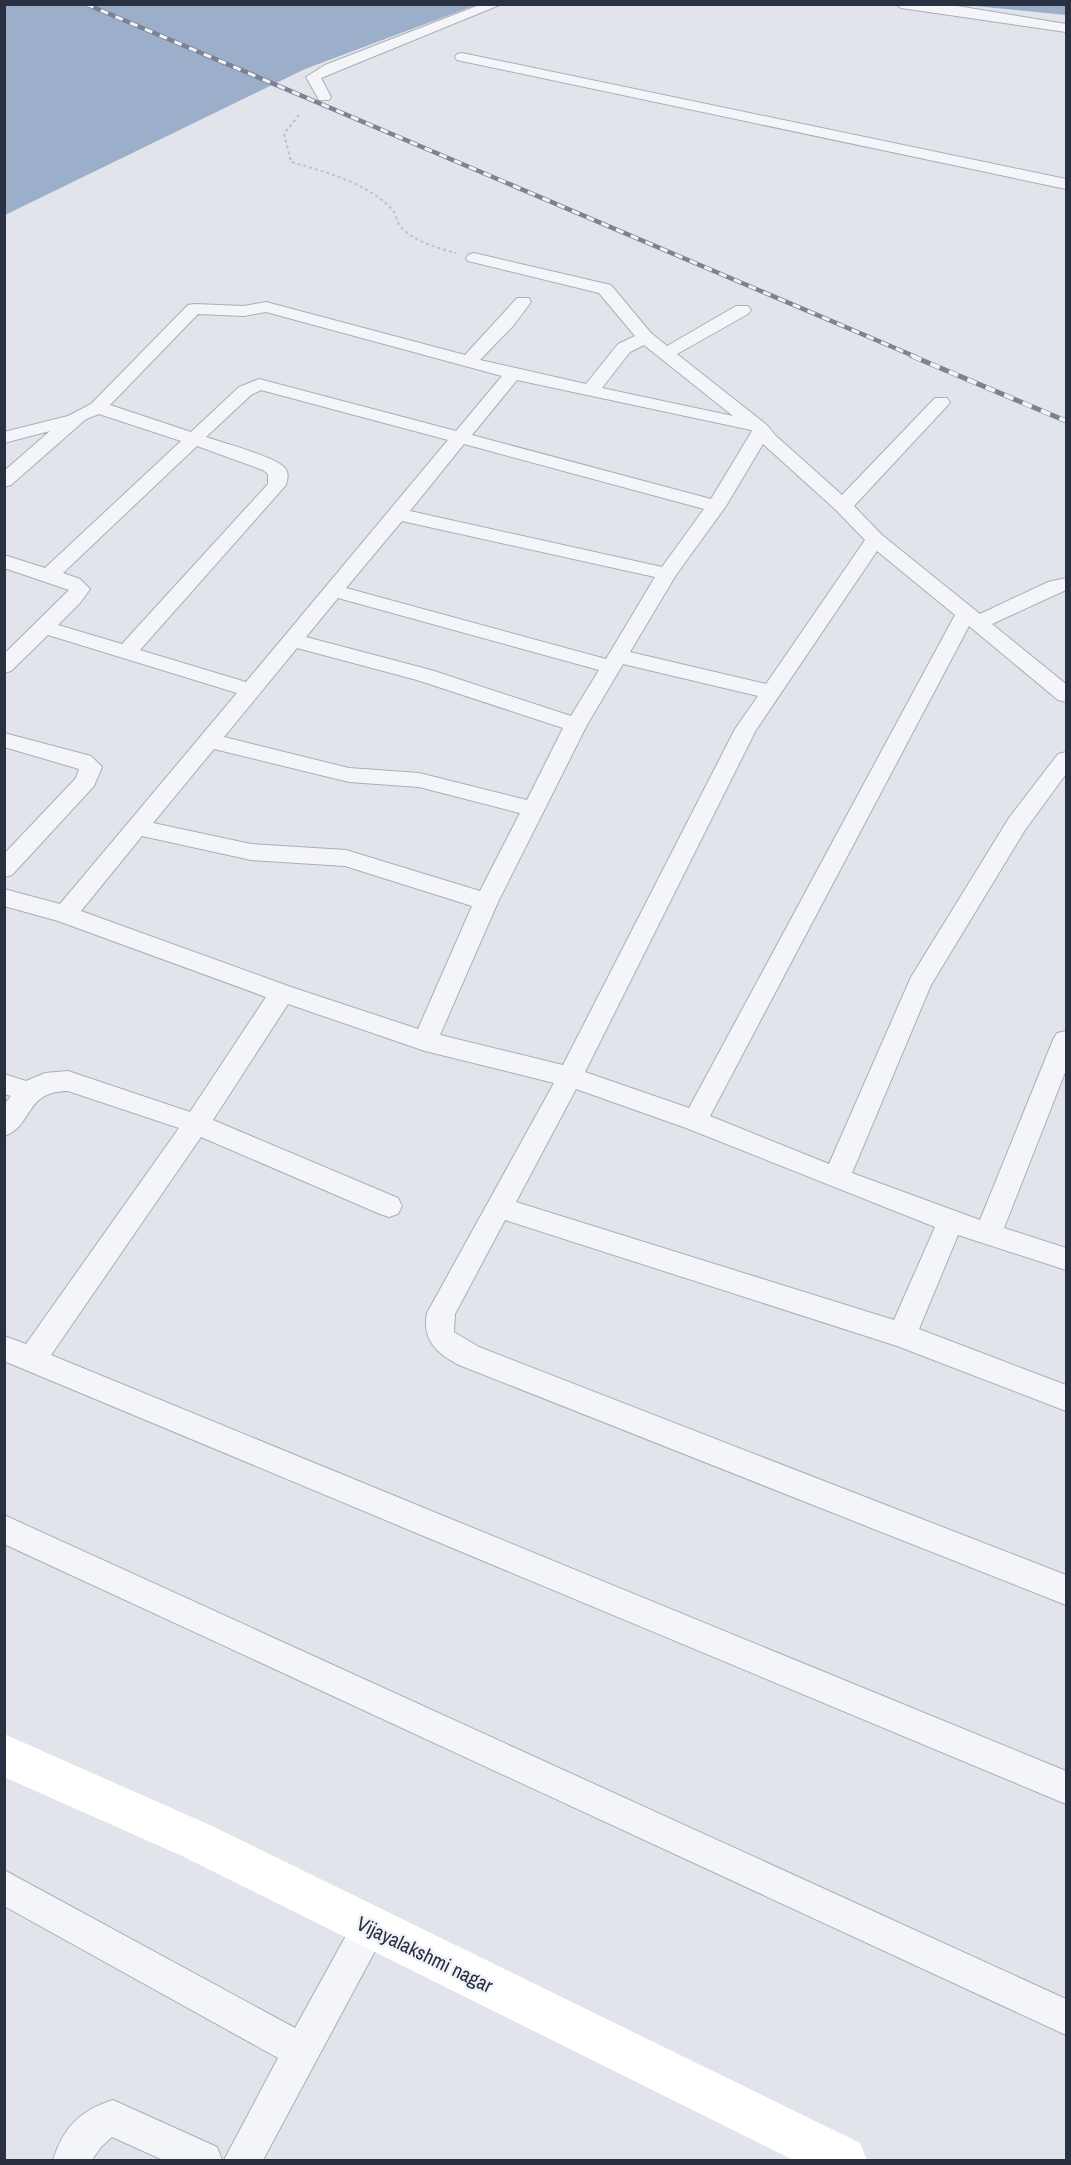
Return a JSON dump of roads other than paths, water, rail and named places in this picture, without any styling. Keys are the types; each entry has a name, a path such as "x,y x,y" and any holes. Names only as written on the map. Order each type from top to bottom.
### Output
{"street":[{"path":"324,97 313,77 330,68 496,4"},
{"path":"901,4 1066,28"},
{"path":"462,57 1066,184"},
{"path":"474,258 605,289 645,338 758,428 843,506 875,539 1066,695"},
{"path":"468,362 523,302"},
{"path":"4,438 75,419 97,408 195,309 244,311 266,307 513,374 758,428"},
{"path":"664,354 742,310"},
{"path":"591,390 624,348 645,338"},
{"path":"65,914 513,374"},
{"path":"49,575 245,391 259,384 716,506"},
{"path":"843,506 941,402"},
{"path":"97,408 116,412 193,441 270,466 277,471 279,477 277,485 126,652"},
{"path":"7,476 75,419"},
{"path":"425,1041 486,902 576,725 667,574 716,506 758,428"},
{"path":"398,514 667,574"},
{"path":"875,539 746,729 570,1077 441,1313 437,1327 441,1339 470,1356 1066,1590"},
{"path":"4,561 73,583 80,589 4,666"},
{"path":"695,1121 972,618 1055,586 1066,585"},
{"path":"334,591 615,661 771,692"},
{"path":"43,627 250,690"},
{"path":"292,640 424,675 576,725"},
{"path":"4,740 83,761 91,767 86,781 4,869"},
{"path":"209,741 349,775 418,780 534,809"},
{"path":"837,1178 920,983 1017,824 1066,759"},
{"path":"137,827 251,852 346,858 486,902"},
{"path":"4,897 65,914 282,993 425,1041 570,1077 695,1121 980,1232 1066,1259"},
{"path":"282,993 196,1124 18,1353 1066,1787"},
{"path":"980,1232 988,1230 992,1225 1066,1040"},
{"path":"4,1126 16,1088 47,1081 68,1080 196,1124 389,1206"},
{"path":"498,1207 902,1335 1066,1398"},
{"path":"902,1335 951,1221"},
{"path":"4,1529 1066,2017"},
{"name":"Vijayalakshmi nagar","path":"4,1755 197,1841 843,2160"},
{"path":"4,1887 301,2051"},
{"path":"243,2160 370,1926"},
{"path":"71,2160 85,2137 99,2122 113,2118 204,2160"}],"water":[{"path":"5,4 476,5 305,69 5,215"},
{"path":"965,5 1066,5 1066,15"}],"railway":[{"path":"86,4 916,357"},
{"path":"912,356 1066,421"}]}
